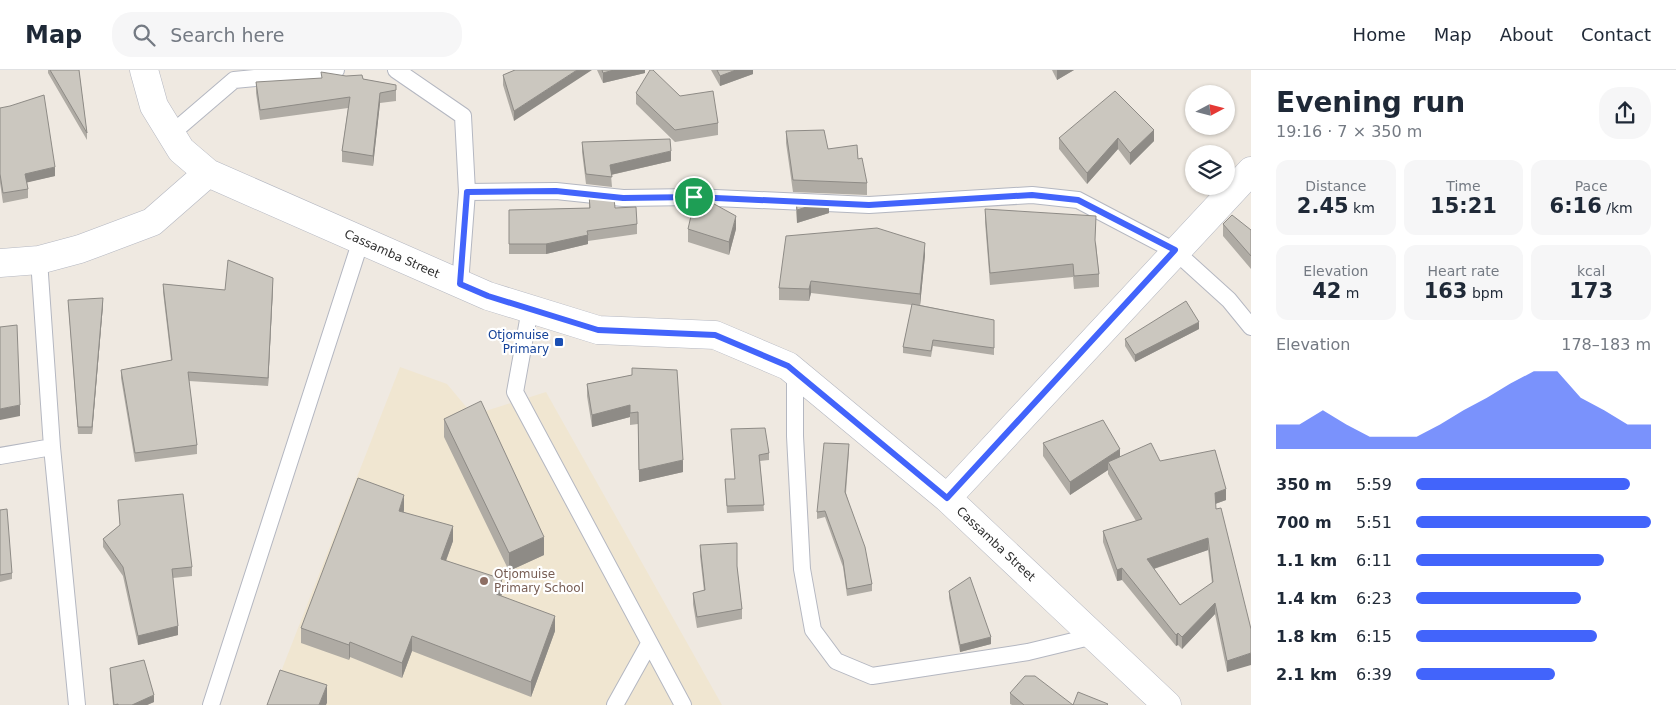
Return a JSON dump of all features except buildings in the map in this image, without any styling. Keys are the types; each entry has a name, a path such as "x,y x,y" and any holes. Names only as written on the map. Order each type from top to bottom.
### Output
{"street":[{"name":"Cassamba Street","path":"144,70 154,106 181,150 208,173 488,296 598,330 715,335 788,366 947,498 1167,705"},
{"path":"947,498 1175,250 1251,171"},
{"path":"0,263 39,260 80,249 152,222 208,173"}],"lane":[{"path":"172,134 234,80 336,70"},
{"path":"396,70 463,116 467,192 460,284"},
{"path":"467,192 556,191 623,198 694,197 869,205 1032,195 1078,200 1175,250 1229,300 1251,327"},
{"path":"211,705 361,240"},
{"path":"39,260 52,446 77,705"},
{"path":"530,309 515,392 683,705"},
{"path":"795,372 794,436 802,569 813,630 836,661 872,676 1028,652 1094,636"},
{"path":"0,456 52,446"},
{"path":"615,705 649,644"}],"shaded area":[{"name":"Otjomuise Primary School","path":"400,367 447,384 473,415 546,392 722,705 268,705"}],"place":[{"name":"Otjomuise Primary","path":"559,342"},
{"name":"Otjomuise Primary School","path":"484,581"}],"route":[{"path":"556,191 623,198 694,197 869,205 1032,195 1078,200 1129,228 1175,250 947,498 788,366 715,335 598,330 488,296 460,284 467,192 556,191"}]}
